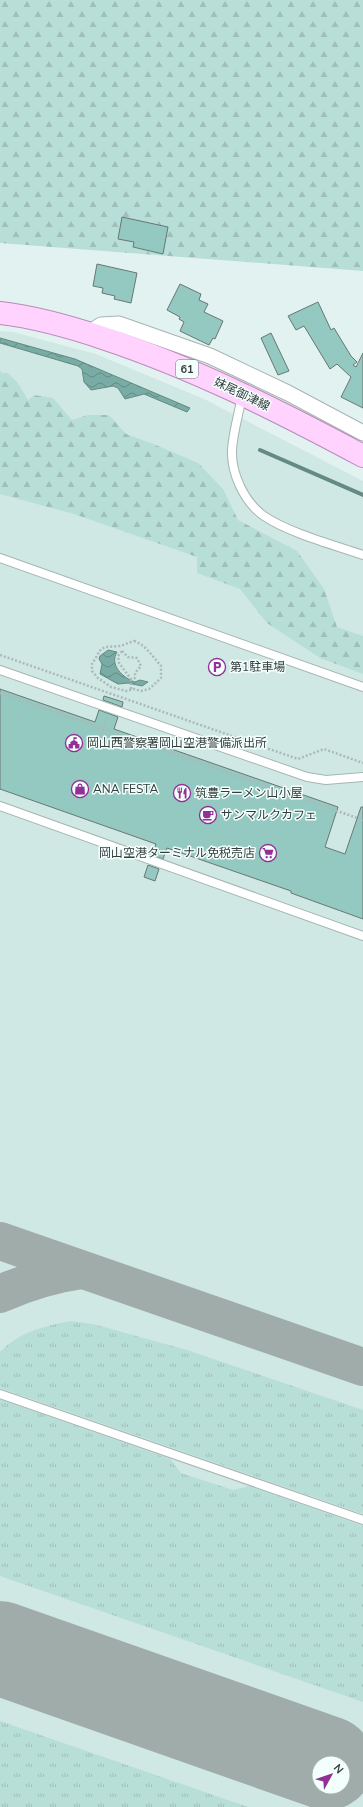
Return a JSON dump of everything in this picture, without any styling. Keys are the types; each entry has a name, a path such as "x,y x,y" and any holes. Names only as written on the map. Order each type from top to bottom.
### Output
{"main road":[{"name":"妹尾御津線","path":"0,313 66,326 176,364 307,426 363,456"}],"street":[{"path":"89,334 100,325 119,324 210,356 250,374 363,433"},
{"path":"242,395 250,374"}],"lane":[{"path":"242,395 232,449 233,465 239,485 250,503 263,515 284,526 363,555"},
{"path":"0,558 363,687"},
{"path":"0,670 307,777 326,780 363,777"},
{"path":"0,806 363,936"},
{"path":"0,1394 363,1520"}],"path":[{"path":"134,641 147,648 161,666 161,678 149,689 141,691 130,689 126,691 118,690 98,678 92,671 92,664 101,649 120,646 134,641"},
{"path":"120,646 122,651 128,657 136,658 141,666 135,673 135,678 131,679"},
{"path":"122,651 118,656 119,663 131,679 130,689"},
{"path":"0,655 298,759 324,750 363,763"},
{"path":"0,692 363,820"}],"shaded area":[{"path":"0,331 13,332 96,354 204,399 363,481 363,1807 0,1807"}],"green space":[{"path":"0,0 363,0 363,271 0,243"},
{"path":"0,370 2,373 8,373 18,383 28,400 34,395 53,398 72,420 88,415 109,415 126,434 198,463 223,489 238,520 297,551 324,589 337,627 363,636 363,674 320,658 267,623 240,589 197,573 197,557 74,514 0,494"},
{"path":"71,1321 93,1324 187,1350 363,1410 363,1514 0,1388 0,1352 7,1345 15,1339 32,1331"},
{"path":"0,1399 170,1459 181,1473 233,1490 250,1486 363,1526 363,1702 0,1576"},
{"path":"0,1721 248,1807 0,1807"}],"water":[{"path":"0,338 75,359 190,408 187,412 144,394 125,399 118,388 113,386 91,390 84,382 82,369 78,366 0,343"},
{"path":"108,650 117,652 115,662 118,670 122,674 135,682 140,680 148,682 142,686 128,683 118,684 100,674 102,664 99,659 100,656"}],"building":[{"path":"122,217 168,227 163,254 133,247 134,242 118,239"},
{"path":"97,264 137,273 131,303 114,299 115,296 102,293 103,288 93,286"},
{"path":"180,284 201,294 199,300 208,304 204,312 223,321 215,339 213,338 209,345 180,331 184,322 179,319 180,317 167,310"},
{"path":"318,302 331,330 334,328 351,356 357,362 353,365 356,367 363,353 363,408 341,397 351,377 337,364 330,369 304,326 296,330 288,316"},
{"path":"271,333 289,371 278,375 261,338"},
{"path":"0,689 95,722 99,710 118,717 114,729 338,807 325,847 345,854 361,807 363,807 363,919 291,893 291,891 167,848 163,859 152,855 156,844 0,789"},
{"path":"104,696 123,702 122,707 103,700"},
{"path":"148,865 159,869 155,881 144,877"}],"waterway":[{"path":"260,450 363,495"}],"taxiway":[{"path":"0,1241 363,1367"},
{"path":"0,1294 40,1279 82,1270"}],"runway":[{"path":"0,1648 311,1757"}],"place":[{"name":"第1駐車場","path":"217,667"},
{"name":"岡山西警察署岡山空港警備派出所","path":"74,743"},
{"name":"ANA FESTA","path":"80,789"},
{"name":"筑豊ラーメン山小屋","path":"182,793"},
{"name":"サンマルクカフェ","path":"208,815"},
{"name":"岡山空港ターミナル免税売店","path":"268,853"}]}
